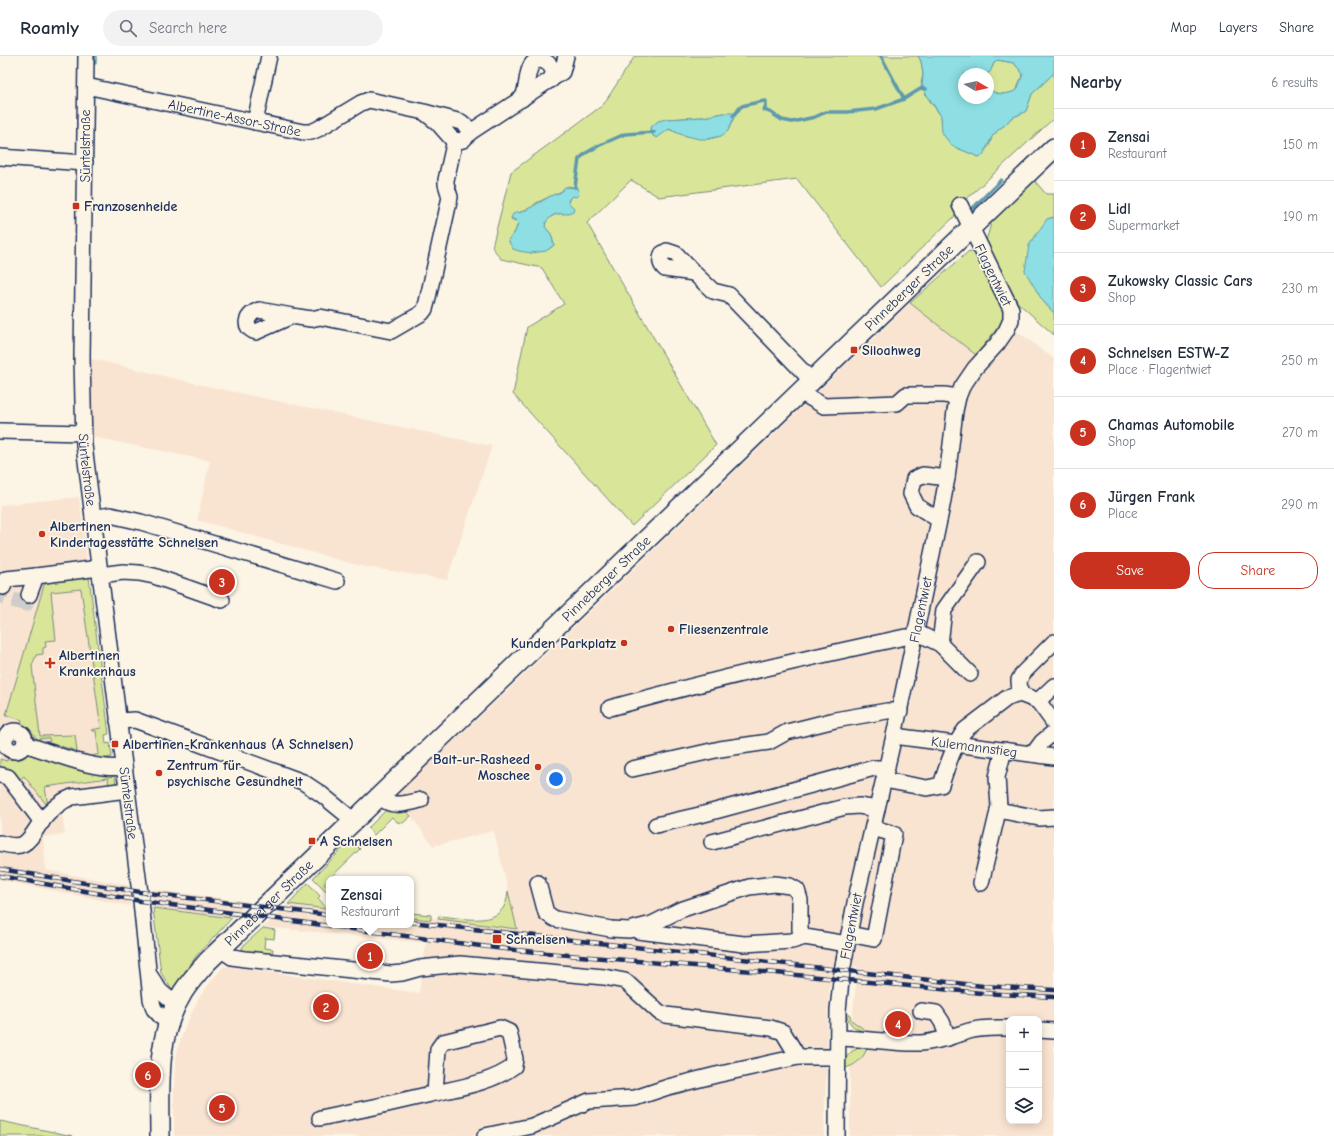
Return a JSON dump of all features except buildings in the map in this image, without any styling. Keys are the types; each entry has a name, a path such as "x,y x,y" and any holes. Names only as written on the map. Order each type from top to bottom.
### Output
{"main road":[{"name":"Pinneberger Straße","path":"160,1136 160,1063 168,1024 176,1005 190,983 220,948 1054,148"}],"street":[{"name":"Süntelstraße","path":"86,56 82,358 83,433 150,976 152,1005 168,1024"},
{"path":"255,122 269,56"},
{"path":"292,316 311,319 320,317 329,318 391,331 422,313 427,302 449,203 450,195 446,180 456,140 463,140 469,133 551,80 563,70 566,56"},
{"path":"522,99 527,87 530,70 534,62 538,60 545,61 551,66 553,71 551,80"},
{"name":"Albertine-Assor-Straße","path":"86,86 303,132 311,132 318,129 369,100 461,122 467,127 469,133"},
{"name":"Albertine-Assor-Straße","path":"424,112 437,122 448,136 456,140"},
{"path":"0,157 85,163"},
{"name":"Flagentwiet","path":"837,1136 837,1057 840,988 855,903 900,711 939,520 947,478 955,411 962,387 975,368 997,344 1006,331 1011,320 1011,308 983,251 968,231 960,206"},
{"path":"694,273 713,291 729,295 824,406 897,403 906,395 944,395 958,397"},
{"path":"0,431 83,433"},
{"path":"939,520 917,506 911,494 914,479 923,474 947,478"},
{"path":"93,518 110,515 141,522 337,581"},
{"path":"940,644 944,610 978,562"},
{"path":"3,587 6,579 100,571 123,572 154,576 222,600"},
{"path":"29,595 36,576"},
{"path":"610,708 680,689 823,654 915,635 940,644 970,674"},
{"path":"1020,694 1019,680 1023,673 1054,642"},
{"path":"1038,701 1054,686"},
{"path":"656,824 704,814 874,768 886,774 927,788 941,785 950,759 965,730 1007,698 1020,694 1038,701 1054,723"},
{"path":"632,769 720,749 769,742 787,732 835,720 888,711 900,711"},
{"path":"118,722 135,720 303,782 321,794 353,820"},
{"path":"1033,754 1042,742 1054,732"},
{"name":"Kulemannstieg","path":"894,736 1054,757"},
{"path":"24,744 97,767 113,769 124,767"},
{"path":"981,883 998,810 997,777 1004,750"},
{"path":"0,775 8,777 42,822"},
{"path":"0,843 14,846 24,844 35,834 42,822 62,802 72,797 127,790"},
{"path":"380,794 387,802 392,804 421,800"},
{"path":"712,842 845,807 859,806 877,809"},
{"path":"998,810 1039,818 1054,817"},
{"path":"538,883 546,913 555,919 611,929 663,933 744,944 792,941 805,937 874,939 894,834 873,828"},
{"path":"630,930 652,924 680,910 709,900 749,888 775,884 790,886 797,890 800,900 800,930 805,937"},
{"path":"220,948 232,957 245,959 391,974 402,973 420,968 460,964 611,978 625,981 659,1012 666,1015 771,1028 783,1032 798,1057"},
{"name":"Süntelstraße","path":"150,976 160,991 176,1005"},
{"path":"921,1011 936,1013 942,1022 948,1038"},
{"path":"838,1038 860,1038 921,1043 948,1038 990,1027 1006,1028"},
{"path":"320,1118 357,1111 470,1085 505,1073 514,1066 515,1059 509,1032 500,1028 443,1042 438,1049 435,1093"},
{"path":"1042,1030 1054,1031"},
{"path":"485,1136 532,1126 589,1101 635,1098 703,1079 798,1057 837,1057"}],"shaded area":[{"path":"910,303 988,364 1017,331 1054,359 1054,1136 850,1136 850,1037 858,967 834,964 829,991 824,1136 174,1136 175,1067 178,1047 186,1024 199,998 224,966 419,993 426,943 264,927 288,904 326,909 326,928 414,928 414,913 431,915 431,918 438,919 439,916 517,929 494,831 433,846 411,816 392,798 557,643"},
{"path":"89,358 202,385 492,446 447,580 360,566 197,520 210,461 92,437"},
{"name":"Albertinen Krankenhaus","path":"79,497 109,734 105,735 106,744 110,743 117,796 61,806 65,834 43,837 46,870 129,885 130,906 0,880 0,505"},
{"path":"150,889 251,902 232,918 153,908"}],"green space":[{"path":"635,56 918,56 921,61 923,74 921,84 927,97 941,116 943,133 953,146 979,157 989,146 992,137 998,130 1011,118 1026,111 1032,94 1054,73 1054,118 960,205 954,217 881,287 797,179 659,197 631,180 587,223 716,445 632,526 513,394 527,327 564,304 542,268 501,259 492,247 511,172 603,105","holes":["724,113 721,136 708,139 683,135 668,129 653,136 650,128 666,119 703,117","569,186 577,188 568,202 572,206 563,214 554,215 546,222 545,227 551,234 554,245 549,249 531,253 512,234 515,232 518,222 511,219 517,211 518,213 532,207 536,203 562,191 564,188"]},
{"path":"997,60 1014,63 1023,74 1017,90 1003,94 994,92 994,68 992,68"},
{"path":"1034,180 1046,194 1054,194 1054,217 1047,219 1042,300 1054,313 1054,335 1017,302 986,241 992,220"},
{"path":"969,251 978,255 1002,305 1003,321 976,355 910,303"},
{"path":"89,577 109,734 105,735 106,744 110,743 112,757 101,759 92,757 99,754 96,731 91,730 101,728 81,589 51,592 56,640 45,641 46,647 43,648 43,654 36,655 32,666 40,736 75,735 77,751 46,742 50,741 49,738 37,739 30,729 21,724 22,720 6,715 44,585 47,583"},
{"path":"28,751 115,777 116,785 109,786 108,778 45,787 48,806 44,811 39,809 46,804 24,776 18,781 0,769 0,759 7,761 9,754 19,755"},
{"path":"388,808 402,808 411,816 403,823 397,822 392,817 374,835 368,828"},
{"path":"351,840 360,849 332,876 326,876 326,882 324,884 326,886 326,891 313,878"},
{"path":"308,883 320,896 318,898 326,909 288,904"},
{"path":"508,891 517,929 438,919 439,916 472,919 492,917 500,912 506,903"},
{"path":"153,908 232,918 197,955 172,990 161,973"},
{"path":"414,913 431,915 431,920 414,918"},
{"path":"263,928 275,930 274,939 265,938 264,948 273,949 272,956 243,952 242,948 244,945"},
{"path":"846,1013 850,1015 851,1020 868,1032 854,1027 849,1021"},
{"path":"867,1046 862,1058 859,1061 852,1066 844,1068 844,1063 851,1052 858,1048"},
{"path":"0,1121 73,1136 0,1136"}],"water":[{"path":"918,56 1054,56 1054,73 1032,94 1026,111 1011,118 998,130 992,137 983,155 979,157 952,146 942,133 941,116 922,88 923,74 921,61"},
{"path":"724,113 736,113 728,131 721,136 708,139 699,139 683,135 669,129 657,138 653,136 650,128 658,121 666,119 703,117"},
{"path":"565,187 577,188 579,194 576,197 572,196 569,199 568,202 574,208 573,211 567,214 560,214 550,217 546,222 545,227 551,234 554,245 546,251 531,253 513,249 508,240 515,232 518,223 511,218 513,214 517,211 519,213 551,196 560,193"},
{"path":"1054,217 1054,313 1042,300 1025,271 1029,245 1047,219"}],"waterway":[{"path":"95,56 95,63"},
{"path":"881,56 904,99"},
{"path":"733,116 742,106 766,101 764,110 782,120 792,122 815,117 826,112 847,112 876,109 904,99 922,88 926,89"},
{"path":"575,187 579,159 586,153 625,134 654,132"},
{"path":"973,208 1001,180"}],"tunnel":[{"path":"3,587 0,596 3,597 26,604 29,595"}],"railway":[{"path":"0,869 140,892 326,915"},
{"path":"0,876 141,901 326,925"},
{"path":"414,922 983,986 1054,990"},
{"path":"345,928 496,948 557,954 982,993 1054,997"}],"place":[{"name":"Franzosenheide","path":"76,206"},
{"name":"Siloahweg","path":"854,350"},
{"name":"Albertinen Kindertagesstätte Schnelsen","path":"42,534"},
{"name":"Zukowsky Classic Cars","path":"222,582"},
{"name":"Fliesenzentrale","path":"671,629"},
{"name":"Kunden Parkplatz","path":"624,643"},
{"name":"Albertinen Krankenhaus","path":"50,663"},
{"name":"Albertinen-Krankenhaus (A Schnelsen)","path":"115,744"},
{"name":"Bait-ur-Rasheed Moschee","path":"538,767"},
{"name":"Zentrum für psychische Gesundheit","path":"159,773"},
{"name":"A Schnelsen","path":"312,841"},
{"name":"Schnelsen","path":"497,939"},
{"name":"Zensai","path":"370,956"},
{"name":"Lidl","path":"326,1007"},
{"name":"Schnelsen ESTW-Z","path":"898,1024"},
{"name":"Jürgen Frank","path":"148,1075"},
{"name":"Chamas Automobile","path":"222,1108"}]}
